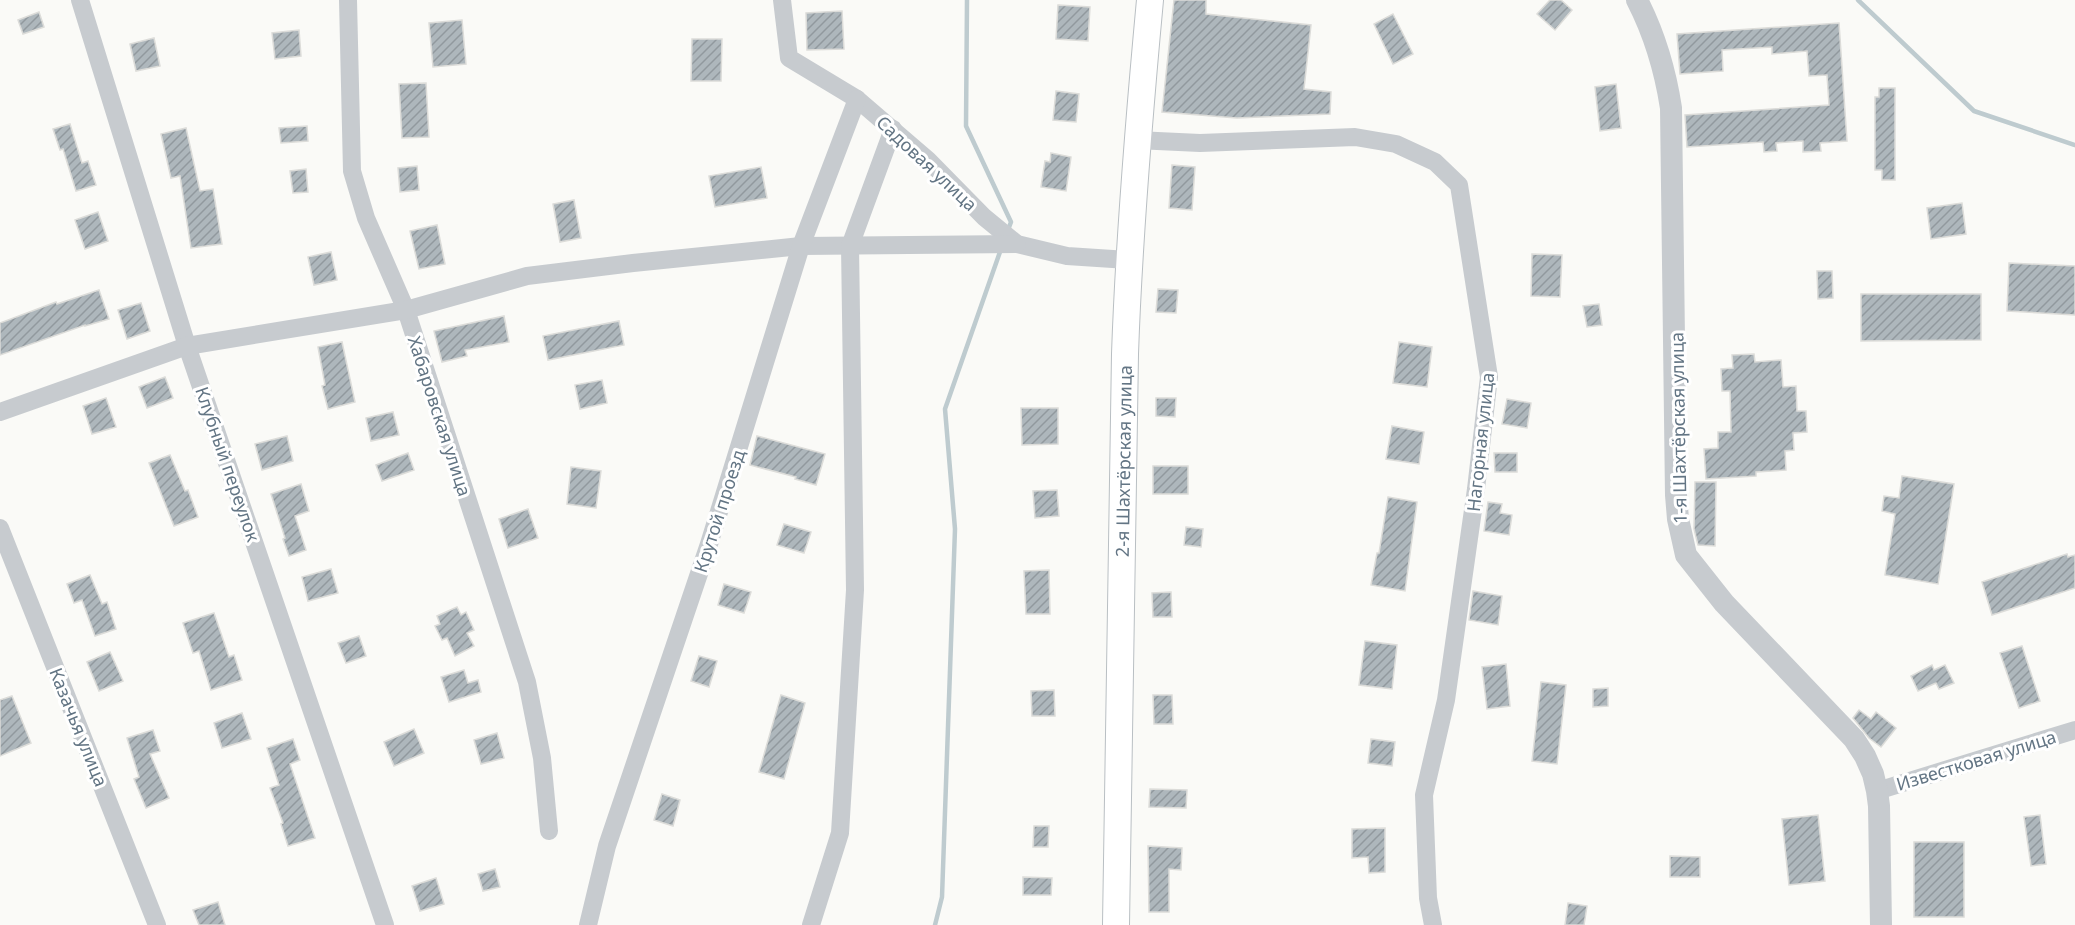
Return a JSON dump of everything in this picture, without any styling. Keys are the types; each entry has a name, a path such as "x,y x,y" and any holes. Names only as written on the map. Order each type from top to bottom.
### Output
{"main road":[{"name":"2-я Шахтёрская улица","path":"1116,925 1128,260 1150,0"}],"street":[{"name":"Клубный переулок","path":"80,0 187,346 385,925"},
{"name":"Хабаровская улица","path":"348,0 352,171 366,218 406,310 527,682 542,758 549,831"},
{"name":"Садовая улица","path":"782,0 789,58 857,99 928,160 984,217 1017,244 1066,256 1128,260"},
{"name":"1-я Шахтёрская улица","path":"1637,0 1657,43 1671,108 1676,495 1682,543 1692,564 1710,583 1724,603 1854,739 1865,756 1877,791 1879,806 1881,925"},
{"name":"Крутой проезд","path":"588,925 607,846 709,544 801,246 857,99"},
{"path":"811,925 840,833 854,602 850,246 893,129"},
{"name":"Нагорная улица","path":"1137,140 1200,143 1355,137 1396,144 1435,162 1458,185 1489,378 1476,489 1446,700 1424,795 1428,898 1433,925"},
{"path":"0,412 187,346 406,310 527,276 801,246 1017,244"},
{"name":"Казачья улица","path":"0,528 157,925"},
{"name":"Известковая улица","path":"1877,791 2075,730"}],"building":[{"path":"1174,0 1206,0 1206,14 1311,25 1304,89 1331,92 1330,114 1237,118 1162,112"},
{"path":"1550,0 1561,0 1572,10 1555,30 1537,14"},
{"path":"1058,5 1090,7 1088,41 1056,39"},
{"path":"842,11 844,49 807,50 806,13"},
{"path":"39,12 44,27 23,34 18,20"},
{"path":"1393,14 1413,54 1393,64 1374,24"},
{"path":"462,20 466,64 433,67 429,23"},
{"path":"1839,23 1847,141 1820,143 1821,151 1803,152 1803,141 1776,143 1777,151 1764,152 1763,142 1687,147 1685,115 1829,105 1827,75 1809,76 1807,51 1772,54 1772,47 1722,50 1723,71 1680,74 1677,34"},
{"path":"299,30 301,56 275,59 272,33"},
{"path":"154,38 160,66 136,71 130,44"},
{"path":"692,39 722,39 721,81 691,81"},
{"path":"426,83 429,137 402,138 399,84"},
{"path":"1616,84 1621,128 1600,131 1595,87"},
{"path":"1879,88 1895,88 1895,180 1882,180 1882,170 1875,170 1875,97 1879,97"},
{"path":"1056,91 1079,94 1076,122 1053,120"},
{"path":"70,124 82,163 88,161 96,185 76,191 63,149 60,150 53,129"},
{"path":"307,126 308,141 281,143 279,128"},
{"path":"186,128 200,191 213,189 222,244 191,248 180,176 171,178 161,134"},
{"path":"1051,153 1071,157 1066,191 1041,187 1045,161 1050,162"},
{"path":"1172,165 1195,167 1192,210 1169,208"},
{"path":"417,166 419,190 400,192 398,168"},
{"path":"761,167 767,198 715,207 709,176"},
{"path":"306,169 308,192 293,193 290,171"},
{"path":"574,200 581,238 560,242 553,204"},
{"path":"1962,203 1966,234 1931,239 1927,208"},
{"path":"98,212 108,241 85,249 75,220"},
{"path":"437,225 445,264 419,269 410,231"},
{"path":"331,252 337,280 314,285 308,257"},
{"path":"1532,254 1562,255 1560,297 1531,296"},
{"path":"2009,263 2075,266 2075,315 2007,311"},
{"path":"1817,271 1832,271 1833,298 1818,299"},
{"path":"1158,289 1178,290 1176,313 1156,312"},
{"path":"99,290 109,319 85,325 0,355 0,323 56,302 57,304"},
{"path":"1861,294 1981,294 1981,340 1861,341"},
{"path":"141,303 150,331 127,339 118,310"},
{"path":"1599,304 1602,325 1587,327 1583,306"},
{"path":"504,316 509,342 465,350 467,356 442,362 434,331"},
{"path":"619,321 624,345 548,360 543,336"},
{"path":"342,342 355,402 328,409 322,386 325,385 318,347"},
{"path":"1399,342 1432,347 1427,387 1393,383"},
{"path":"1754,354 1755,362 1781,360 1783,387 1796,386 1797,411 1806,411 1807,432 1793,433 1794,450 1785,451 1786,470 1756,472 1756,476 1706,479 1704,449 1718,448 1718,432 1731,432 1730,391 1722,391 1721,369 1733,368 1732,355"},
{"path":"165,377 173,398 147,408 139,387"},
{"path":"602,380 607,403 580,409 575,385"},
{"path":"106,398 116,427 92,434 83,406"},
{"path":"1156,398 1176,398 1175,417 1156,416"},
{"path":"1507,399 1531,403 1527,428 1502,424"},
{"path":"1021,408 1058,408 1058,444 1022,445"},
{"path":"393,412 399,435 371,441 366,418"},
{"path":"1392,426 1424,432 1419,464 1386,459"},
{"path":"287,436 293,461 262,470 255,444"},
{"path":"757,436 825,454 816,485 795,479 796,477 750,465"},
{"path":"408,453 414,470 382,481 376,465"},
{"path":"1494,453 1517,453 1517,472 1495,472"},
{"path":"170,455 185,491 188,490 198,517 174,526 149,463"},
{"path":"1153,466 1188,466 1188,494 1153,494"},
{"path":"571,467 601,471 596,508 567,504"},
{"path":"1902,476 1954,484 1938,584 1885,575 1895,514 1882,511 1884,496 1899,498"},
{"path":"1695,482 1716,482 1715,546 1698,545 1694,529"},
{"path":"301,484 309,511 295,516 306,550 289,556 271,494"},
{"path":"1057,490 1059,516 1035,518 1033,491"},
{"path":"1388,497 1417,502 1405,591 1371,585"},
{"path":"1488,502 1502,504 1500,513 1512,515 1509,535 1484,531"},
{"path":"528,509 538,538 508,548 499,519"},
{"path":"784,524 811,532 804,553 777,545"},
{"path":"1186,527 1203,529 1201,547 1184,545"},
{"path":"2067,554 2068,557 2075,555 2075,588 1992,615 1982,582"},
{"path":"331,569 338,593 308,601 302,577"},
{"path":"1049,570 1050,614 1026,614 1024,571"},
{"path":"90,575 102,604 107,602 116,629 95,636 82,600 74,603 67,584"},
{"path":"724,584 751,592 744,613 718,605"},
{"path":"1473,591 1502,596 1498,625 1469,620"},
{"path":"1171,592 1172,617 1153,617 1152,593"},
{"path":"457,607 461,615 466,612 474,630 467,633 474,646 455,656 447,638 442,640 435,626 440,624 437,616"},
{"path":"214,613 229,657 234,655 242,680 211,690 199,651 193,653 183,623"},
{"path":"359,636 366,656 346,663 338,643"},
{"path":"1365,641 1397,645 1392,689 1359,685"},
{"path":"2022,646 2040,701 2019,708 2000,653"},
{"path":"110,652 123,681 99,691 87,662"},
{"path":"699,656 717,661 709,687 691,681"},
{"path":"1506,664 1510,706 1487,709 1482,667"},
{"path":"1932,665 1934,670 1945,665 1954,683 1939,689 1936,683 1918,691 1911,676"},
{"path":"464,670 468,683 478,680 481,692 449,702 441,677"},
{"path":"1541,682 1566,685 1557,764 1532,761"},
{"path":"1608,688 1608,706 1593,707 1593,689"},
{"path":"1054,690 1055,716 1032,716 1031,691"},
{"path":"781,695 805,703 784,779 759,772"},
{"path":"1153,695 1172,695 1173,724 1154,724"},
{"path":"12,696 31,743 0,756 0,700"},
{"path":"1859,710 1871,719 1876,712 1896,728 1881,747 1869,738 1853,718"},
{"path":"242,713 251,739 222,748 214,723"},
{"path":"414,729 424,753 394,766 384,742"},
{"path":"153,730 160,751 150,754 169,798 146,808 134,779 139,777 127,738"},
{"path":"497,733 504,758 481,764 474,740"},
{"path":"293,739 300,760 290,764 315,838 288,846 281,824 283,823 270,788 279,785 267,748"},
{"path":"1371,739 1395,742 1392,766 1368,763"},
{"path":"1150,789 1187,790 1186,808 1149,807"},
{"path":"662,794 680,800 673,826 654,820"},
{"path":"1818,815 1825,881 1789,885 1782,819"},
{"path":"2040,815 2046,864 2031,866 2024,817"},
{"path":"1034,826 1049,826 1048,847 1033,847"},
{"path":"1385,828 1385,872 1369,873 1368,857 1352,858 1352,829"},
{"path":"1914,842 1964,842 1964,917 1914,917"},
{"path":"1148,846 1182,848 1181,870 1169,869 1169,912 1149,912"},
{"path":"1670,856 1700,857 1700,877 1670,877"},
{"path":"495,869 500,887 483,891 478,874"},
{"path":"1023,877 1052,878 1051,895 1023,895"},
{"path":"436,878 444,904 420,911 412,886"},
{"path":"218,902 225,925 199,925 193,910"},
{"path":"1568,903 1587,906 1584,925 1565,925"}],"waterway":[{"path":"967,0 966,126 1011,222 1008,230"},
{"path":"1858,0 1974,111 2075,145"},
{"path":"935,925 942,897 955,529 945,409 1001,249"}]}
